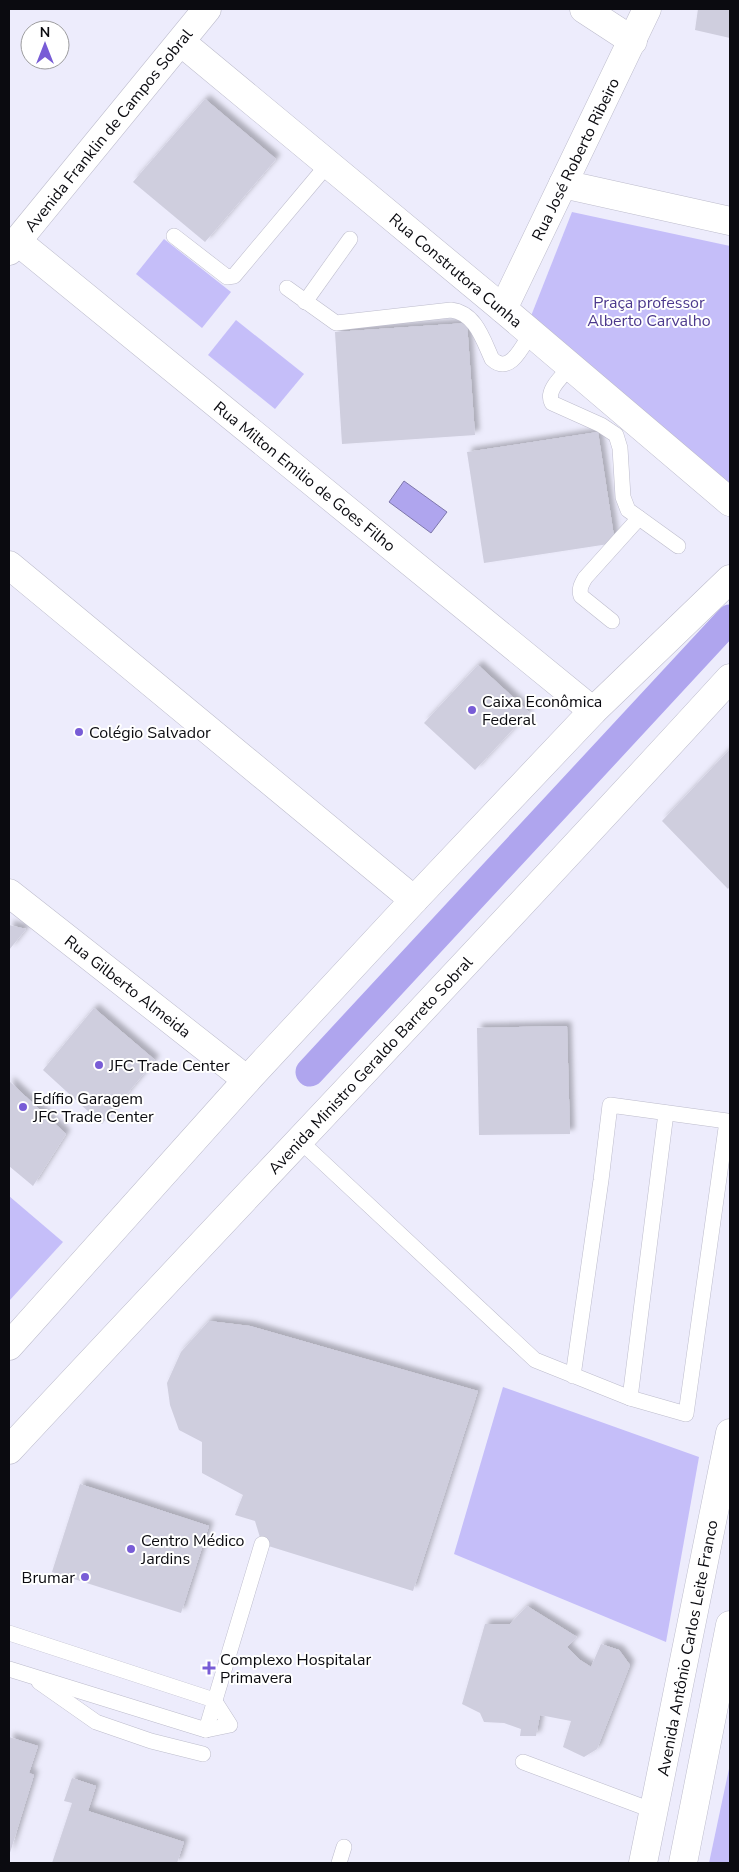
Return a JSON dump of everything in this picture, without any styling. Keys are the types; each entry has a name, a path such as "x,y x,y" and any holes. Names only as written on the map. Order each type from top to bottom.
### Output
{"street":[{"name":"Avenida Franklin de Campos Sobral","path":"13,246 207,9"},
{"path":"584,9 633,41"},
{"name":"Rua José Roberto Ribeiro","path":"504,309 647,9"},
{"name":"Rua Construtora Cunha","path":"181,42 504,309 730,502"},
{"path":"563,184 730,221"},
{"name":"Rua Milton Emilio de Goes Filho","path":"13,246 593,711"},
{"path":"9,565 414,900"},
{"path":"9,1346 247,1080 414,900 593,711 730,579"},
{"name":"Avenida Ministro Geraldo Barreto Sobral","path":"9,1450 557,868 730,678"},
{"name":"Rua Gilberto Almeida","path":"11,899 247,1080"},
{"name":"Avenida Antônio Carlos Leite Franco","path":"643,1863 730,1433"},
{"path":"683,1863 730,1625"}],"lane":[{"path":"174,236 227,276 234,276 328,164"},
{"path":"305,302 350,239"},
{"path":"287,288 336,323 451,310 459,311 474,323 492,359 497,364 505,364 512,361 531,332"},
{"path":"571,366 550,392 549,398 552,403 601,425 616,435 620,448 625,504 628,510 678,546"},
{"path":"612,621 581,596 580,585 584,578 639,518"},
{"path":"299,1140 534,1360 573,1376 630,1398 686,1414 727,1121 610,1105 573,1376"},
{"path":"630,1398 666,1113"},
{"path":"206,1730 262,1544"},
{"path":"9,1633 214,1700 230,1725 206,1730 9,1669"},
{"path":"27,1674 96,1722 151,1741 203,1754"},
{"path":"523,1762 654,1811"},
{"path":"339,1863 344,1847"}],"green space":[{"name":"Praça professor Alberto Carvalho","path":"572,212 730,246 730,487 531,316"},
{"path":"164,239 231,292 202,328 136,274"},
{"path":"236,320 304,374 275,409 208,355"},
{"path":"9,1196 63,1242 9,1301"},
{"path":"503,1387 699,1457 666,1642 454,1554"},
{"path":"730,1764 730,1863 709,1863"}],"shaded area":[{"path":"404,481 447,512 431,533 389,502"}],"building":[{"path":"698,9 730,9 730,38 695,30"},
{"path":"205,99 276,159 205,242 133,182"},
{"path":"467,323 475,435 342,444 335,332"},
{"path":"598,432 615,543 484,563 467,452"},
{"path":"478,665 529,712 475,770 424,723"},
{"path":"730,749 730,886 728,889 662,821"},
{"path":"9,925 26,929 9,950"},
{"name":"JFC Trade Center","path":"94,1008 155,1060 102,1124 43,1070"},
{"path":"567,1026 570,1134 479,1135 477,1028"},
{"name":"Edífio Garagem JFC Trade Center","path":"9,1081 66,1134 33,1186 9,1166"},
{"path":"209,1321 250,1326 478,1391 413,1591 262,1544 255,1521 235,1515 243,1495 202,1473 202,1442 179,1430 170,1405 167,1383 181,1352"},
{"name":"Centro Médico Jardins","path":"80,1484 209,1526 181,1613 52,1572"},
{"path":"527,1606 577,1637 567,1647 580,1660 591,1667 601,1644 619,1650 630,1665 597,1749 584,1757 563,1747 571,1721 540,1715 536,1736 520,1736 521,1729 504,1723 484,1722 480,1713 462,1704 485,1624 510,1624"},
{"path":"9,1737 38,1746 29,1773 34,1775 9,1856"},
{"path":"72,1778 96,1786 88,1811 184,1842 177,1863 52,1863 72,1803 64,1801"}],"waterway":[{"path":"310,1072 730,619"}],"place":[{"name":"Caixa Econômica Federal","path":"472,710"},
{"name":"Colégio Salvador","path":"79,732"},
{"name":"JFC Trade Center","path":"99,1065"},
{"name":"Edífio Garagem JFC Trade Center","path":"23,1107"},
{"name":"Centro Médico Jardins","path":"131,1549"},
{"name":"Brumar","path":"85,1577"},
{"name":"Complexo Hospitalar Primavera","path":"209,1668"}]}
